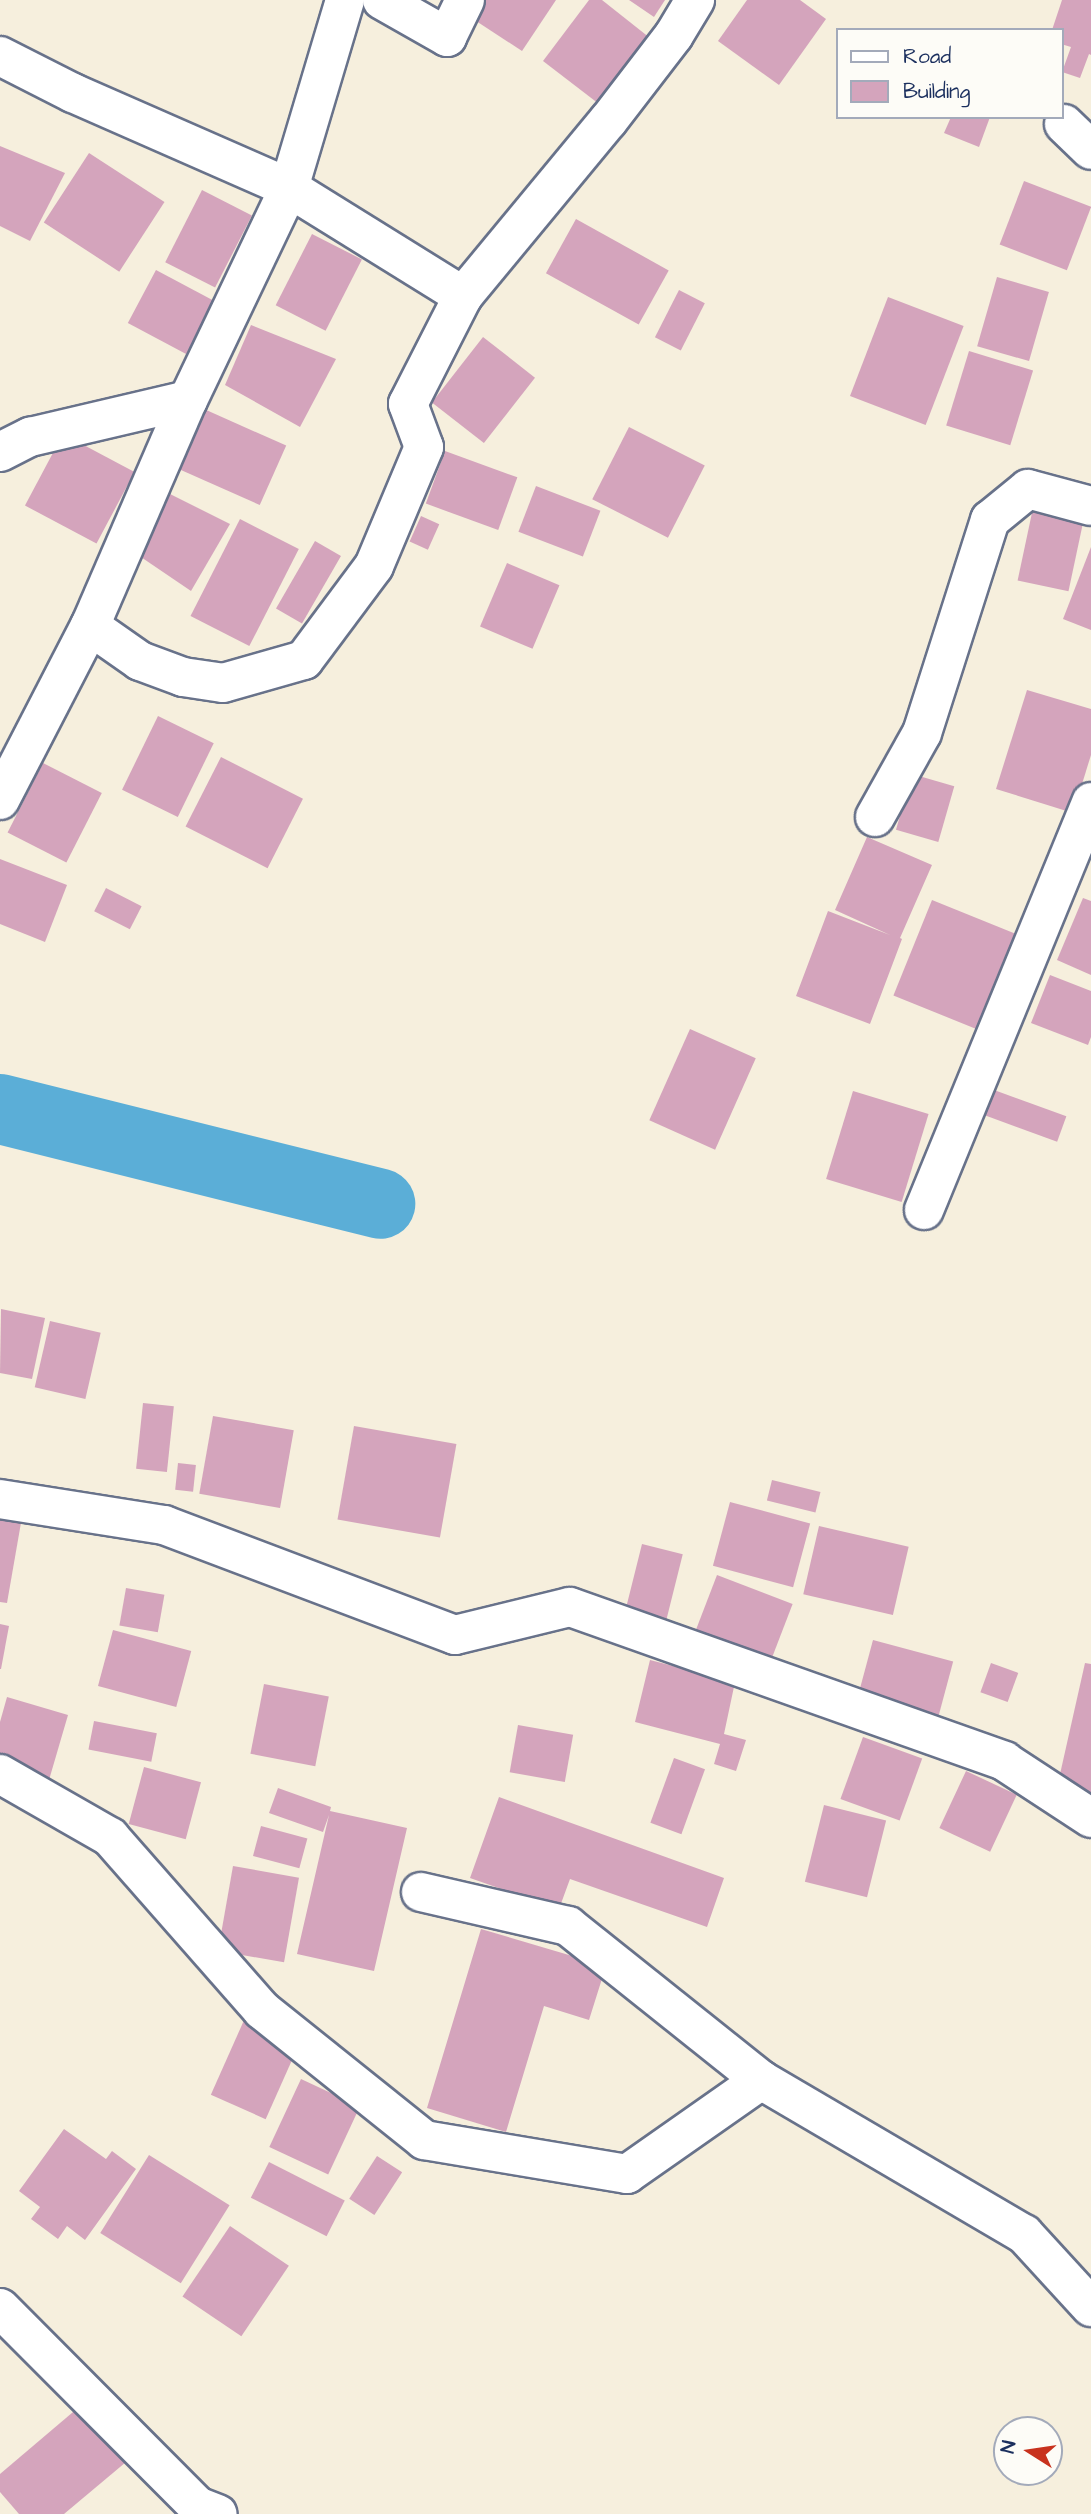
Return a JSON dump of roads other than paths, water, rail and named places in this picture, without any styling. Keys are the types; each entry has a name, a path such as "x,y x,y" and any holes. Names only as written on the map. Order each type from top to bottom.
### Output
{"street":[{"path":"0,800 90,626 188,400 289,188 345,0"},
{"path":"382,0 447,37 465,0"},
{"path":"90,626 140,661 183,677 223,684 304,660 374,566 424,447 408,404 463,296 608,121 674,35 695,0"},
{"path":"0,56 84,98 289,188 463,296"},
{"path":"0,452 30,437 188,400"},
{"path":"875,817 922,733 990,520 1028,489 1091,506"},
{"path":"923,1210 1091,802"},
{"path":"0,1499 164,1525 454,1635 570,1607 1004,1761 1091,1818"},
{"path":"0,1774 110,1837 262,2010 424,2140 626,2174 761,2080"},
{"path":"421,1892 568,1926 761,2080 1024,2234 1091,2307"},
{"path":"0,2308 197,2506 218,2514"}],"waterway":[{"path":"0,1109 380,1204"}]}
